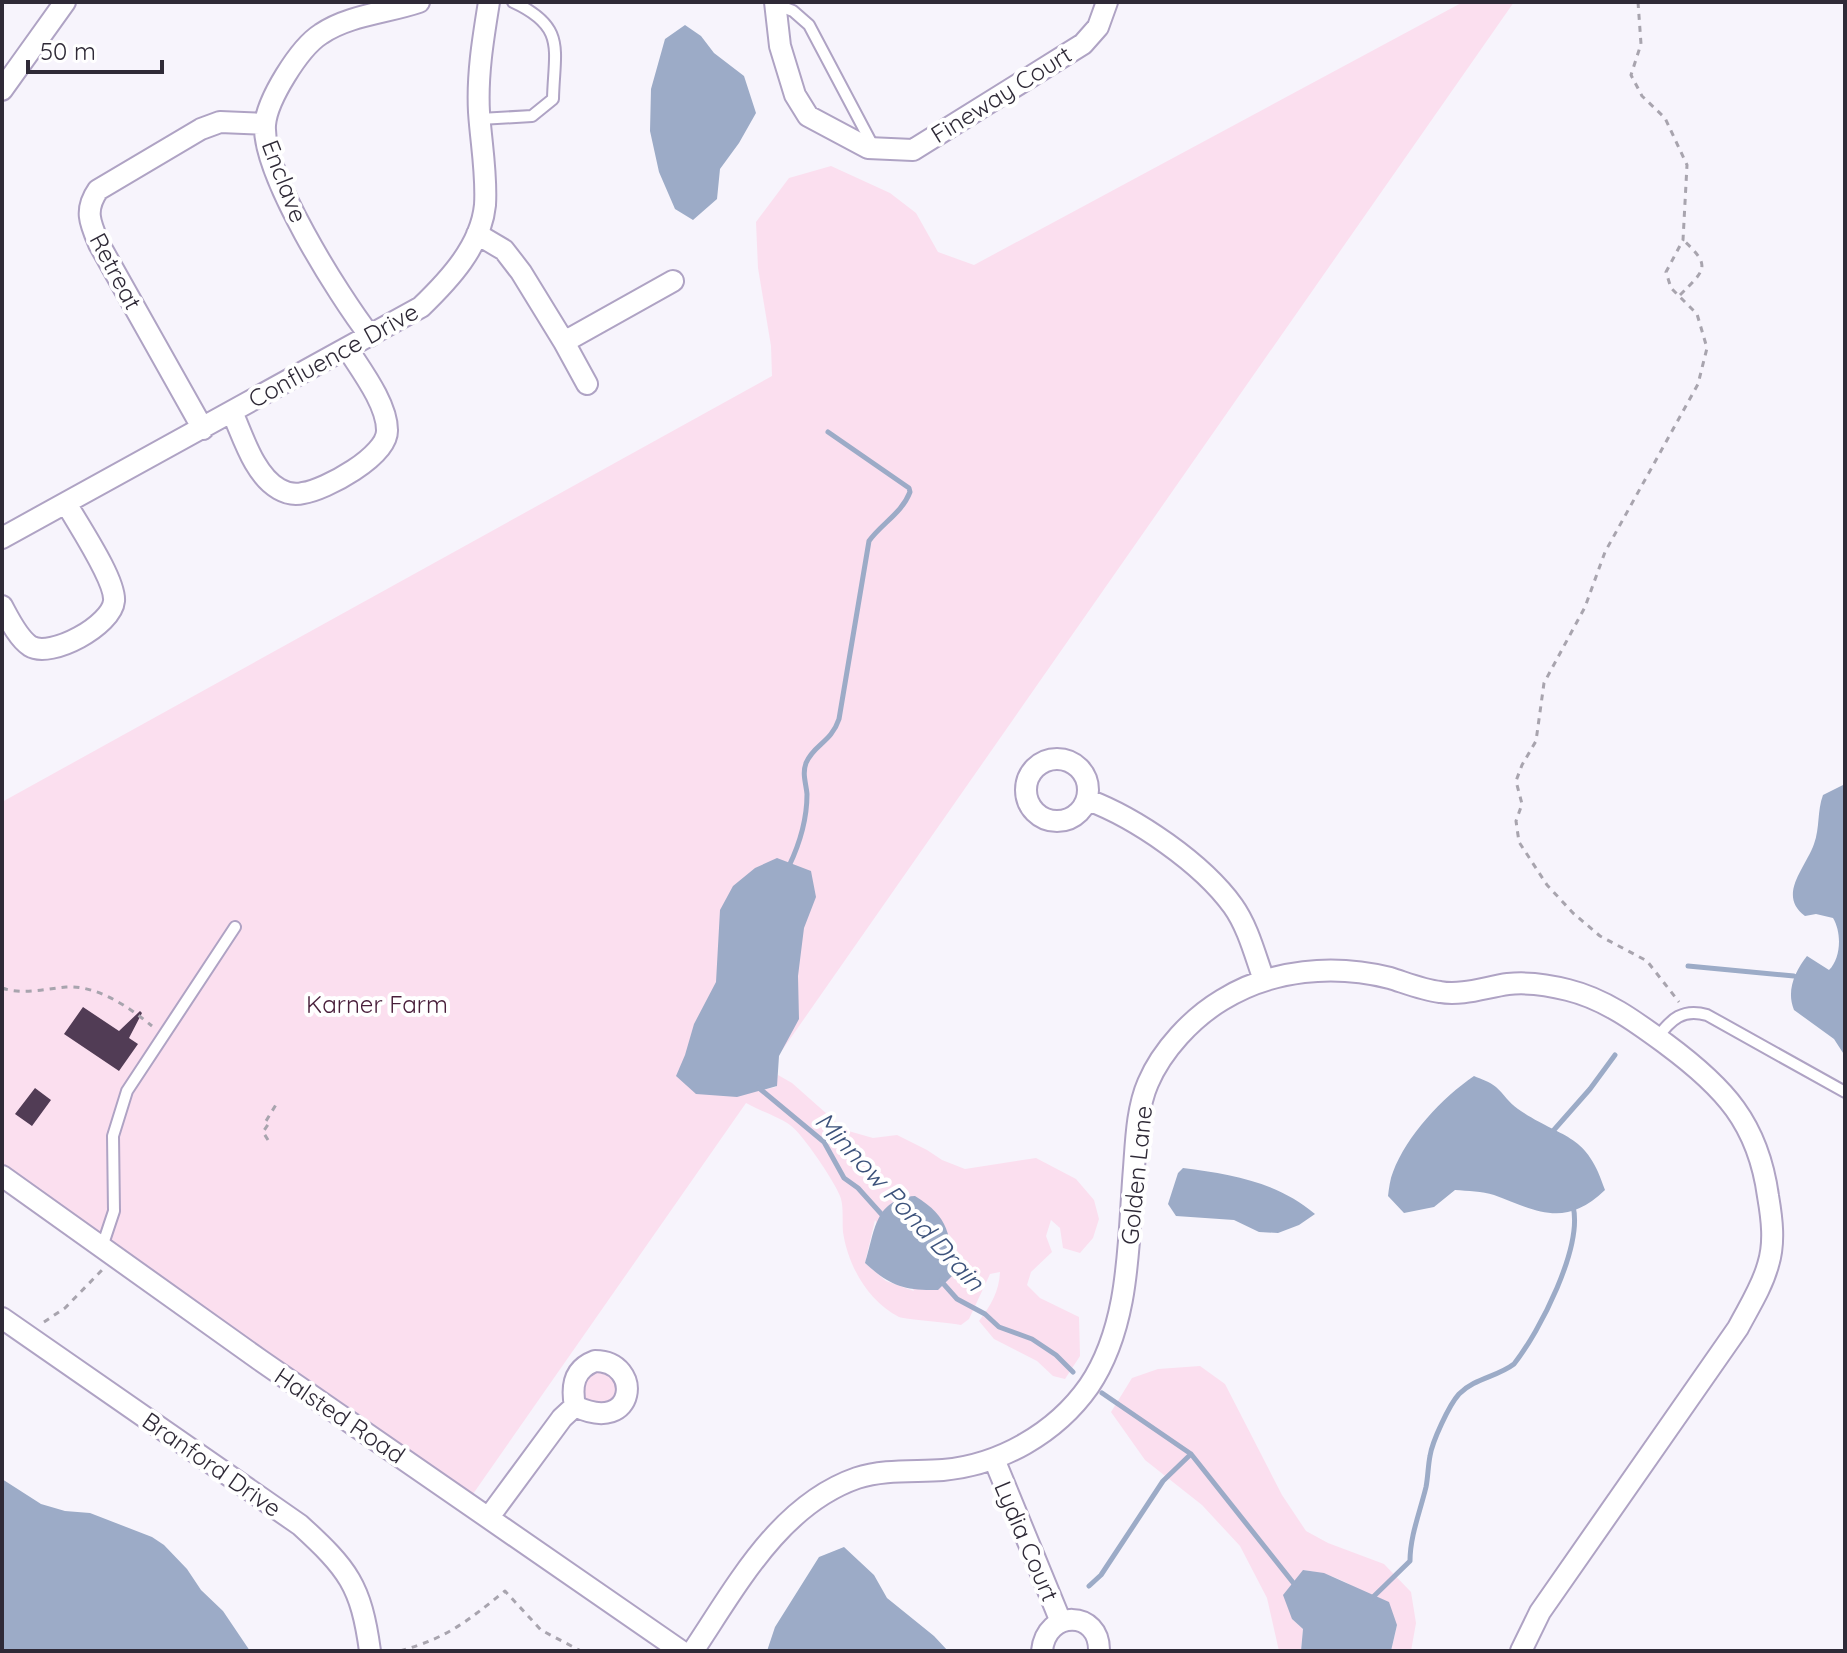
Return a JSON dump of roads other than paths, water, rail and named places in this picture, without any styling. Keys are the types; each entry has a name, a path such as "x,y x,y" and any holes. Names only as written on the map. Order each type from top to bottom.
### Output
{"street":[{"path":"2,90 8,68 65,2"},
{"name":"Enclave","path":"370,336 349,309 288,202 267,147 265,124 295,59 322,33 343,23 419,2"},
{"name":"Confluence Drive","path":"2,538 421,307 450,280 477,234 485,207 480,55 489,2"},
{"name":"Fineway Court","path":"775,3 780,46 795,95 808,116 874,148 913,150 1083,44 1098,27 1107,2"},
{"name":"Retreat","path":"203,429 99,244 88,218 90,201 98,190 201,129 220,122 265,124"},
{"path":"477,234 504,250 521,272 587,384"},
{"path":"564,342 673,281"},
{"path":"232,412 252,457 275,487 299,494 325,485 369,460 386,439 387,428 373,389 347,348"},
{"path":"2,606 28,645 40,650 55,647 91,630 110,614 115,600 111,586 66,503"},
{"path":"1088,800 1117,811 1190,861 1212,880 1243,923 1264,980"},
{"name":"Golden Lane","path":"693,1651 760,1552 807,1507 834,1489 857,1478 876,1474 950,1469 994,1459 1016,1449 1059,1418 1087,1389 1113,1338 1121,1302 1135,1147 1148,1084 1160,1062 1203,1013 1264,980 1312,971 1385,977 1453,994 1534,983 1597,999 1701,1070 1747,1123 1758,1149 1766,1181 1772,1242 1761,1285 1738,1328 1540,1612 1521,1651"},
{"name":"Halsted Road","path":"2,1176 243,1349 681,1651"},
{"name":"Branford Drive","path":"2,1318 310,1535 348,1575 359,1599 370,1651"},
{"path":"489,1517 562,1418 575,1406"},
{"name":"Lydia Court","path":"994,1459 1061,1622"},
{"name":"Lydia Court","path":"1042,1651 1048,1631 1061,1622 1076,1620 1085,1623 1098,1638 1099,1651"}],"lane":[{"path":"480,119 532,116 553,99 557,51 550,29 536,14 513,2"},
{"path":"775,3 793,11 809,25 874,148"},
{"path":"108,1251 114,1211 113,1136 127,1091 235,927"},
{"path":"1657,1038 1666,1025 1682,1013 1698,1013 1720,1021 1845,1092"}],"water":[{"path":"685,25 744,76 756,113 720,169 717,199 693,220 675,209 659,172 650,131 651,89 665,39"},
{"path":"1845,784 1845,1056 1834,1039 1794,1010 1791,989 1807,956 1829,970 1838,952 1838,931 1833,918 1816,914 1805,916 1797,908 1793,891 1814,844 1823,795"},
{"path":"777,858 811,871 816,897 804,928 798,976 799,1019 779,1056 777,1086 737,1097 696,1094 676,1076 694,1024 716,982 720,910 733,886 755,868"},
{"path":"1474,1076 1496,1087 1518,1109 1581,1147 1598,1171 1605,1190 1591,1202 1564,1213 1538,1211 1489,1194 1455,1190 1434,1207 1404,1213 1388,1196 1399,1158 1427,1118"},
{"path":"1183,1168 1253,1181 1285,1194 1315,1214 1299,1225 1278,1233 1259,1232 1234,1220 1176,1216 1168,1204 1178,1173"},
{"path":"915,1196 936,1212 949,1239 953,1275 938,1290 898,1285 865,1263 874,1229 884,1210 901,1198"},
{"path":"2,1479 41,1504 65,1511 90,1513 152,1537 164,1545 187,1569 201,1590 223,1611 250,1651 2,1651"},
{"path":"844,1547 874,1575 887,1598 948,1651 767,1651 775,1627 819,1557"},
{"path":"1303,1570 1324,1573 1389,1602 1397,1625 1391,1651 1301,1651 1303,1629 1292,1619 1283,1595"}],"waterway":[{"name":"Minnow Pond Drain","path":"789,866 800,840 806,813 806,763 813,751 832,733 839,719 869,541 902,506 910,492 909,488 828,432"},
{"path":"1688,966 1794,976"},
{"path":"1554,1134 1553,1131 1615,1055"},
{"name":"Minnow Pond Drain","path":"759,1088 824,1142 844,1178 858,1188 884,1217"},
{"path":"1370,1600 1410,1561 1431,1450 1451,1406 1465,1389 1514,1364 1547,1310 1572,1243 1573,1206"},
{"name":"Minnow Pond Drain","path":"941,1281 957,1299 985,1314 999,1327 1032,1339 1056,1355 1073,1372"},
{"name":"Minnow Pond Drain","path":"1102,1393 1191,1454 1295,1585"},
{"path":"1089,1586 1101,1575 1163,1481 1191,1454"}],"park label":[{"name":"Karner Farm","path":"377,1004"}]}
